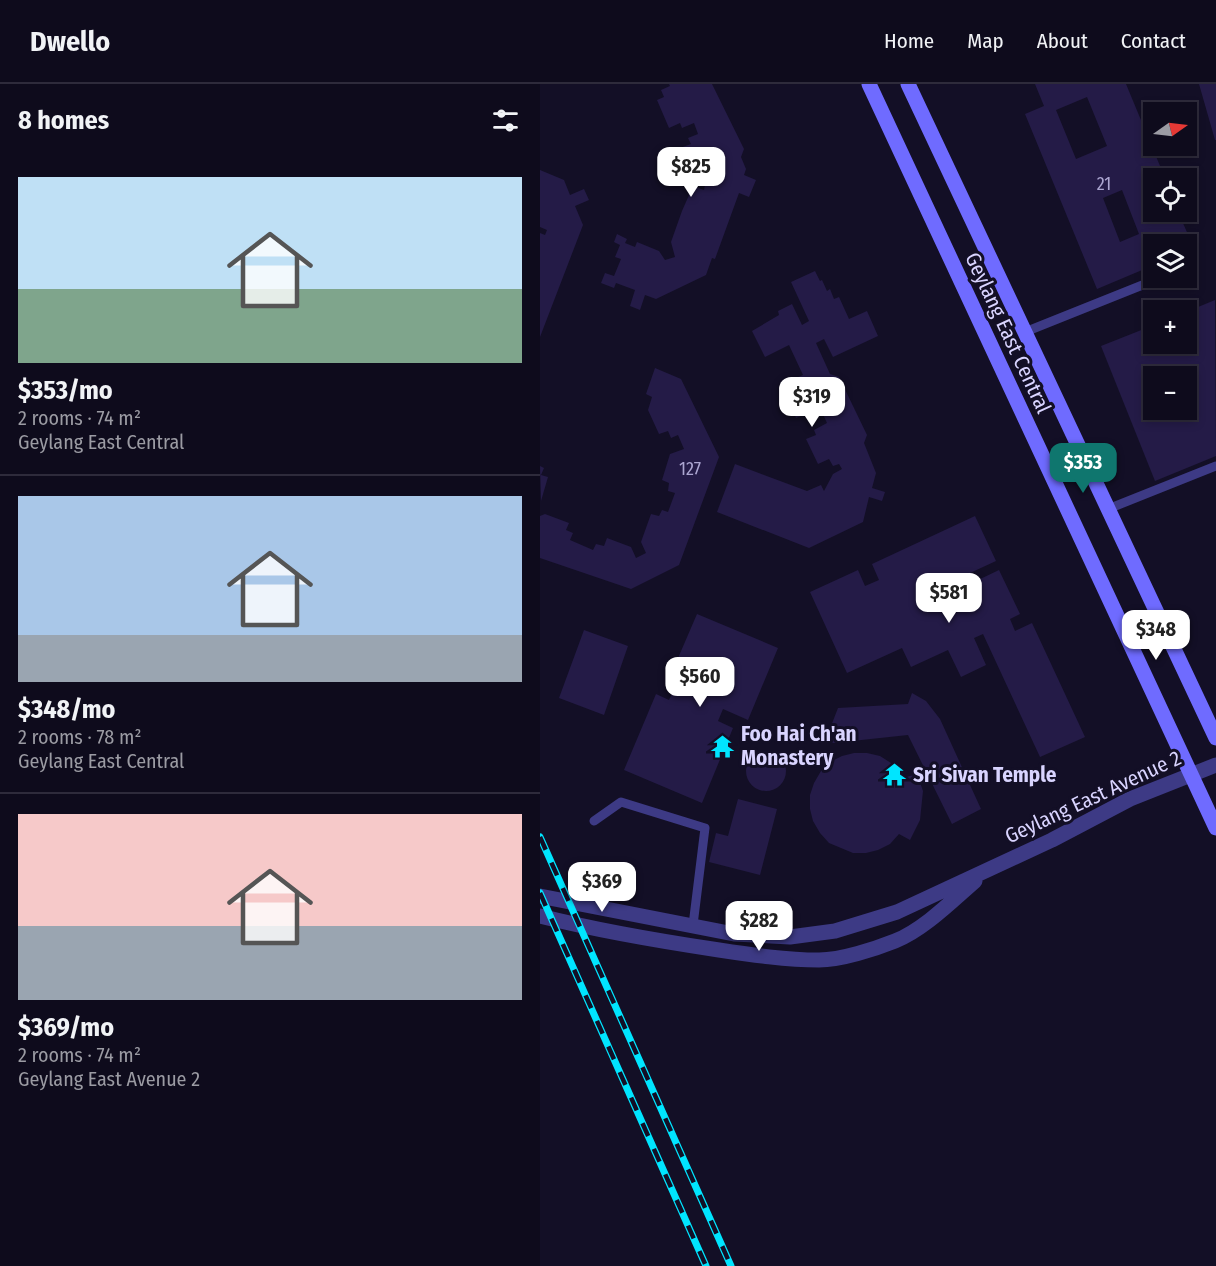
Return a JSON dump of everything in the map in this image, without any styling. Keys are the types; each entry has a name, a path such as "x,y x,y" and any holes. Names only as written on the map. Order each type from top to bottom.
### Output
{"main road":[{"name":"Geylang East Central","path":"869,84 1216,828"},
{"name":"Geylang East Central","path":"908,84 1216,738"}],"street":[{"name":"Geylang East Avenue 2","path":"540,896 734,934 790,937 835,931 891,914 1130,800 1216,765"},
{"name":"Geylang East Avenue 2","path":"540,916 636,937 691,946 821,960 894,942 907,935 947,906 988,869"}],"lane":[{"path":"1024,332 1143,285"},
{"path":"1108,510 1216,466"},
{"path":"594,821 621,801 705,828 693,925"}],"building":[{"path":"669,84 712,84 744,149 741,157 746,169 744,175 756,180 749,197 739,193 715,259 712,258 706,275 656,299 645,295 640,310 630,306 635,290 616,283 614,288 601,283 605,273 614,276 621,259 615,257 620,245 614,242 617,234 627,239 625,243 635,247 637,242 659,251 665,260 675,257 671,242 682,211 693,186 704,190 706,180 701,170 692,174 680,148 691,144 688,138 698,134 694,123 682,128 680,123 669,128 657,100 664,97 661,90 670,86"},
{"path":"1035,84 1126,84 1143,125 1143,156 1156,156 1161,168 1143,168 1143,222 1182,222 1188,234 1143,234 1143,270 1097,289 1025,114 1044,106","holes":["1087,97 1107,146 1076,159 1056,110","1122,190 1139,234 1120,242 1103,198"]},
{"path":"1199,84 1216,84 1216,140 1215,140"},
{"path":"540,170 564,180 570,195 584,189 589,200 575,206 583,225 540,337 540,233 545,235 547,230 540,227"},
{"path":"815,271 827,291 830,289 834,299 839,297 849,319 867,311 878,336 833,357 824,339 816,343 830,374 839,377 867,435 864,443 876,473 872,488 885,492 882,501 869,497 863,522 809,548 717,512 735,464 807,491 821,485 824,491 833,474 842,469 839,464 833,466 829,459 818,464 806,439 816,435 814,430 827,423 822,412 810,418 808,413 796,418 784,392 795,387 791,380 803,375 789,345 765,357 752,331 779,315 778,311 792,304 802,325 809,321 791,282"},
{"path":"1215,300 1216,456 1155,481 1101,346 1143,329 1143,354 1197,354 1197,307"},
{"path":"655,368 681,379 719,457 679,565 631,589 540,558 540,516 545,514 569,523 566,530 573,533 570,540 593,550 596,544 604,546 607,538 631,547 636,558 646,553 641,542 651,514 659,516 662,510 668,512 675,493 668,491 669,483 662,480 670,454 684,449 678,435 671,438 668,431 659,434 648,410 652,397 646,394"},
{"path":"540,466 544,468 541,475 548,477 541,501"},
{"path":"975,516 996,561 970,573 974,582 999,570 1020,614 1010,619 1015,631 1032,623 1085,737 1040,757 983,634 974,638 986,665 961,677 948,650 911,667 902,648 847,673 810,592 858,570 865,586 879,580 872,564"},
{"name":"Foo Hai Ch'an Monastery","path":"697,614 778,648 748,720 723,709 718,721 733,728 702,803 624,770 656,694 669,700 674,689 666,686"},
{"path":"584,630 628,646 604,715 559,698"},
{"path":"912,693 926,701 940,719 981,809 952,824 908,735 824,744 838,708 908,704"},
{"path":"766,751 780,757 786,771 780,785 766,791 752,785 746,771 752,757"},
{"path":"854,753 880,756 891,763 903,778 917,774 923,791 920,820 910,840 899,834 890,844 878,850 853,853 829,843 820,833 813,821 810,809 810,795 814,783 830,762"},
{"path":"738,799 777,809 760,875 709,862 716,833 728,836"}],"railway":[{"path":"540,837 731,1266"},
{"path":"540,893 706,1266"}],"place":[{"name":"Foo Hai Ch'an Monastery","path":"723,746"},
{"name":"Sri Sivan Temple","path":"895,775"}]}
